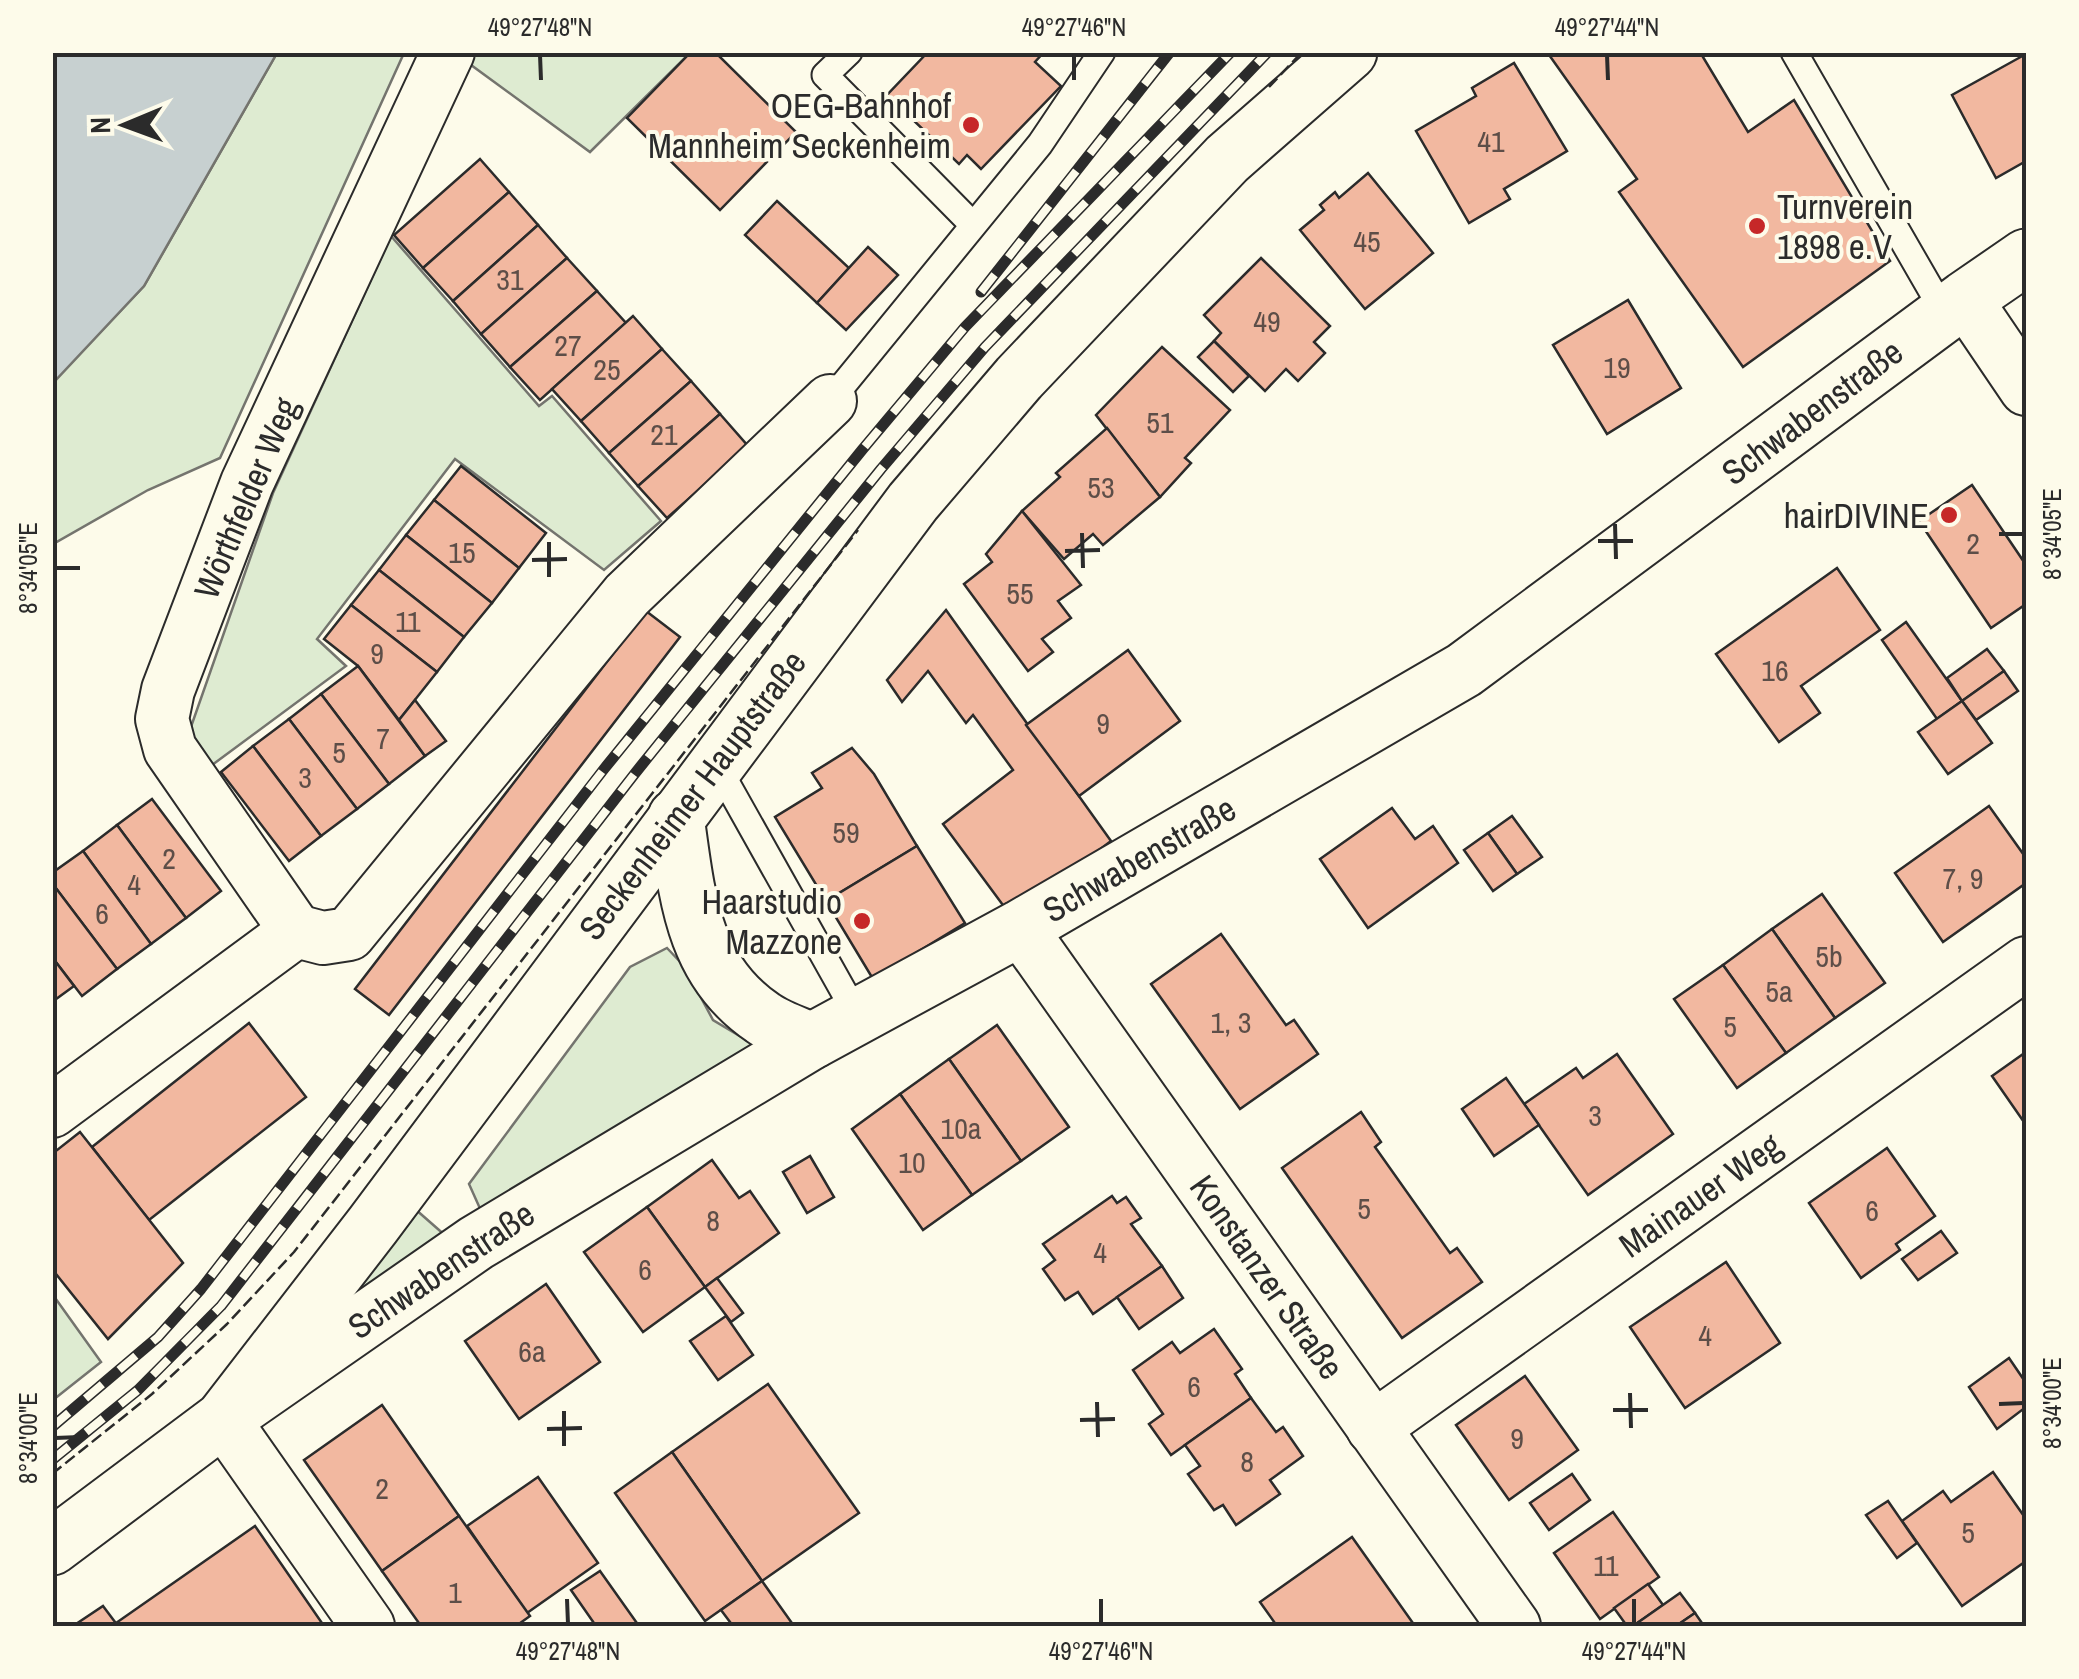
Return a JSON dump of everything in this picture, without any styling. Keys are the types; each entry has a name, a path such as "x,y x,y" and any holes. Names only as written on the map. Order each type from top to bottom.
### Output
{"main road":[{"name":"Seckenheimer Hauptstraße","path":"52,1547 224,1420 913,502 1018,378 1227,159 1348,52"},
{"name":"Schwabenstraße","path":"224,1420 476,1243 835,1029 1020,928 1464,670 2026,257"},
{"path":"676,817 698,939 726,986 764,1019 835,1029"}],"street":[{"name":"Wörthfelder Weg","path":"296,931 170,749 162,719 168,690 248,483 448,52"},
{"path":"1955,306 2026,389"},
{"path":"52,1112 296,931 322,938 350,934 627,595 830,401"},
{"name":"Konstanzer Straße","path":"1020,928 1514,1626"},
{"name":"Mainauer Weg","path":"1373,1428 2026,963"},
{"path":"224,1420 368,1626"}],"lane":[{"path":"848,52 825,75 973,225"},
{"path":"830,401 1040,144 1102,52"},
{"path":"1794,52 1955,306"},
{"path":"716,764 835,1029"}],"green space":[{"path":"472,52 690,53 590,152 467,62"},
{"path":"277,53 404,53 220,458 148,490 53,544 52,383 144,286"},
{"path":"391,236 539,406 552,396 661,521 604,570 455,459 317,639 346,666 208,768 186,741 273,493"},
{"path":"667,948 684,966 713,1020 753,1044 482,1213 469,1184 630,967"},
{"path":"398,1194 447,1237 327,1328"},
{"path":"53,1295 101,1362 52,1400"}],"shaded area":[{"path":"53,52 277,53 144,286 53,383"}],"building":[{"path":"691,52 715,52 796,132 720,210 627,118"},
{"name":"OEG-Bahnhof Mannheim Seckenheim","path":"928,52 1044,52 1035,62 1061,86 981,169 967,155 959,164 887,95"},
{"name":"Turnverein 1898 e.V","path":"1547,52 1700,52 1748,132 1794,100 1890,261 1743,367 1619,192 1637,179"},
{"path":"2026,54 2026,161 1996,178 1952,95"},
{"path":"1514,63 1567,151 1504,189 1510,199 1469,223 1416,131 1476,96 1472,88"},
{"path":"480,159 509,192 423,268 394,235"},
{"path":"1368,173 1433,253 1365,309 1300,230 1324,210 1320,205 1335,192 1339,198"},
{"path":"509,192 538,225 453,301 423,268"},
{"path":"777,201 849,268 817,303 745,235"},
{"path":"538,225 567,258 481,334 453,301"},
{"path":"868,247 898,275 846,330 817,303"},
{"path":"567,258 597,291 510,367 481,334"},
{"path":"1261,258 1330,326 1314,342 1325,353 1298,381 1286,369 1265,391 1214,341 1221,333 1204,315"},
{"path":"597,291 626,323 540,400 510,367"},
{"path":"1628,300 1681,388 1607,434 1553,345"},
{"path":"633,316 662,349 581,421 552,389"},
{"path":"1214,341 1249,376 1233,392 1198,357"},
{"path":"1162,347 1230,410 1185,458 1191,463 1160,497 1096,415"},
{"path":"662,349 691,381 609,453 581,421"},
{"path":"691,381 720,414 638,486 609,453"},
{"path":"720,414 748,446 667,518 638,486"},
{"path":"1107,428 1160,497 1103,545 1093,534 1064,559 1022,511 1060,477 1056,473"},
{"path":"461,466 546,533 519,568 434,500"},
{"path":"1972,485 2026,565 2026,604 1991,628 1919,521"},
{"path":"434,500 519,568 492,603 406,535"},
{"path":"1022,511 1081,585 1058,601 1071,618 1042,639 1053,652 1028,671 964,584 992,562 986,554"},
{"path":"406,535 492,603 464,637 379,570"},
{"path":"1837,568 1880,630 1801,686 1820,713 1779,742 1716,654"},
{"path":"379,570 464,637 437,672 351,605"},
{"path":"351,605 437,672 399,720 358,666 324,639"},
{"path":"946,610 1111,841 1011,916 943,824 1013,770 973,715 966,723 928,671 902,702 887,680"},
{"path":"646,611 680,637 389,1015 355,989"},
{"path":"1906,622 1962,701 1937,719 1882,640"},
{"path":"1987,649 2004,671 1962,701 1947,678"},
{"path":"1128,650 1180,721 1079,796 1026,725"},
{"path":"358,666 425,756 389,784 321,694"},
{"path":"2004,671 2018,691 1976,720 1962,701"},
{"path":"321,694 389,784 357,809 289,719"},
{"path":"415,700 446,741 425,756 399,720"},
{"path":"1962,701 1992,743 1948,774 1918,732"},
{"path":"289,719 357,809 321,836 253,746"},
{"path":"253,746 321,836 289,861 221,772"},
{"path":"852,748 874,774 917,846 826,901 775,817 822,788 812,773"},
{"path":"152,799 221,891 186,918 117,825"},
{"path":"1989,806 2026,858 2026,883 1943,942 1895,873"},
{"path":"1392,808 1415,839 1433,826 1458,863 1368,928 1320,859"},
{"path":"1512,816 1542,857 1517,874 1488,833"},
{"path":"117,825 186,918 151,944 83,851"},
{"path":"1488,833 1517,874 1493,891 1464,850"},
{"path":"917,846 965,923 873,979 826,901"},
{"path":"83,851 151,944 117,969 52,883 52,873"},
{"path":"52,883 117,969 82,996 52,957"},
{"path":"1822,894 1885,983 1835,1018 1772,929"},
{"path":"1772,929 1835,1018 1786,1053 1723,965"},
{"path":"1221,934 1286,1025 1294,1020 1318,1054 1240,1109 1151,984"},
{"path":"52,957 74,986 52,1002"},
{"path":"1723,965 1786,1053 1737,1088 1674,999"},
{"path":"249,1023 306,1097 149,1220 92,1147"},
{"path":"997,1025 1069,1127 1021,1161 949,1059"},
{"path":"2026,1052 2026,1125 1992,1076"},
{"path":"1617,1054 1673,1134 1588,1195 1524,1104 1576,1068 1583,1078"},
{"path":"949,1059 1021,1161 972,1195 900,1094"},
{"path":"1506,1078 1539,1125 1494,1156 1462,1109"},
{"path":"900,1094 972,1195 923,1230 852,1129"},
{"path":"1361,1112 1381,1142 1375,1147 1450,1253 1457,1248 1482,1282 1402,1338 1282,1168"},
{"path":"80,1132 183,1263 108,1339 52,1269 52,1154"},
{"path":"1887,1148 1935,1216 1896,1244 1900,1250 1861,1278 1809,1203"},
{"path":"810,1156 834,1197 807,1213 783,1172"},
{"path":"712,1160 739,1198 750,1191 779,1233 705,1287 647,1207"},
{"path":"1112,1196 1117,1203 1126,1197 1141,1218 1131,1224 1162,1266 1093,1314 1078,1292 1065,1300 1043,1269 1055,1260 1043,1244"},
{"path":"647,1207 705,1287 643,1332 584,1252"},
{"path":"1941,1231 1957,1253 1918,1280 1902,1259"},
{"path":"1726,1262 1780,1343 1685,1408 1630,1327"},
{"path":"1162,1266 1183,1298 1139,1329 1117,1297"},
{"path":"717,1278 743,1313 731,1322 705,1287"},
{"path":"546,1284 600,1362 519,1419 465,1341"},
{"path":"726,1316 753,1355 718,1380 690,1341"},
{"path":"1214,1329 1242,1369 1235,1374 1251,1398 1171,1455 1149,1424 1163,1414 1133,1370 1172,1342 1180,1353"},
{"path":"2009,1358 2026,1383 2026,1407 1997,1429 1969,1387"},
{"path":"1525,1376 1578,1450 1509,1500 1456,1425"},
{"path":"768,1384 859,1513 762,1581 672,1452"},
{"path":"1251,1398 1276,1432 1283,1427 1303,1456 1270,1480 1280,1494 1236,1525 1223,1505 1214,1510 1188,1474 1200,1466 1185,1445"},
{"path":"382,1405 459,1516 382,1571 304,1460"},
{"path":"672,1452 762,1581 705,1621 615,1493"},
{"path":"1993,1472 2026,1519 2026,1561 1962,1606 1902,1521 1943,1491 1951,1502"},
{"path":"1572,1474 1590,1500 1549,1530 1530,1503"},
{"path":"538,1477 598,1563 527,1613 467,1526"},
{"path":"1888,1501 1917,1543 1897,1558 1866,1515"},
{"path":"1613,1512 1659,1577 1600,1619 1554,1553"},
{"path":"459,1516 530,1616 516,1626 421,1626 382,1571"},
{"path":"255,1526 324,1626 118,1626 116,1623"},
{"path":"1352,1537 1415,1626 1277,1626 1260,1602"},
{"path":"600,1571 639,1626 596,1626 571,1590"},
{"path":"762,1581 794,1626 733,1626 721,1610"},
{"path":"1648,1584 1663,1605 1633,1626 1627,1626 1614,1608"},
{"path":"1680,1593 1695,1613 1676,1626 1633,1626"},
{"path":"103,1606 118,1626 73,1626"},
{"path":"1695,1613 1704,1626 1676,1626"}],"railway":[{"path":"981,292 1170,52"},
{"path":"52,1427 158,1337 201,1289 604,769 862,450 965,327 1231,52"},
{"path":"52,1460 138,1390 221,1306 636,772 881,469 985,347 1268,52"}],"fence":[{"path":"1269,87 1302,52"},
{"path":"52,1474 152,1394 227,1324 294,1252 858,530"}],"place":[{"name":"OEG-Bahnhof Mannheim Seckenheim","path":"971,125"},
{"name":"Turnverein 1898 e.V","path":"1757,226"},
{"name":"hairDIVINE","path":"1949,515"},
{"name":"Haarstudio Mazzone","path":"862,921"}]}
